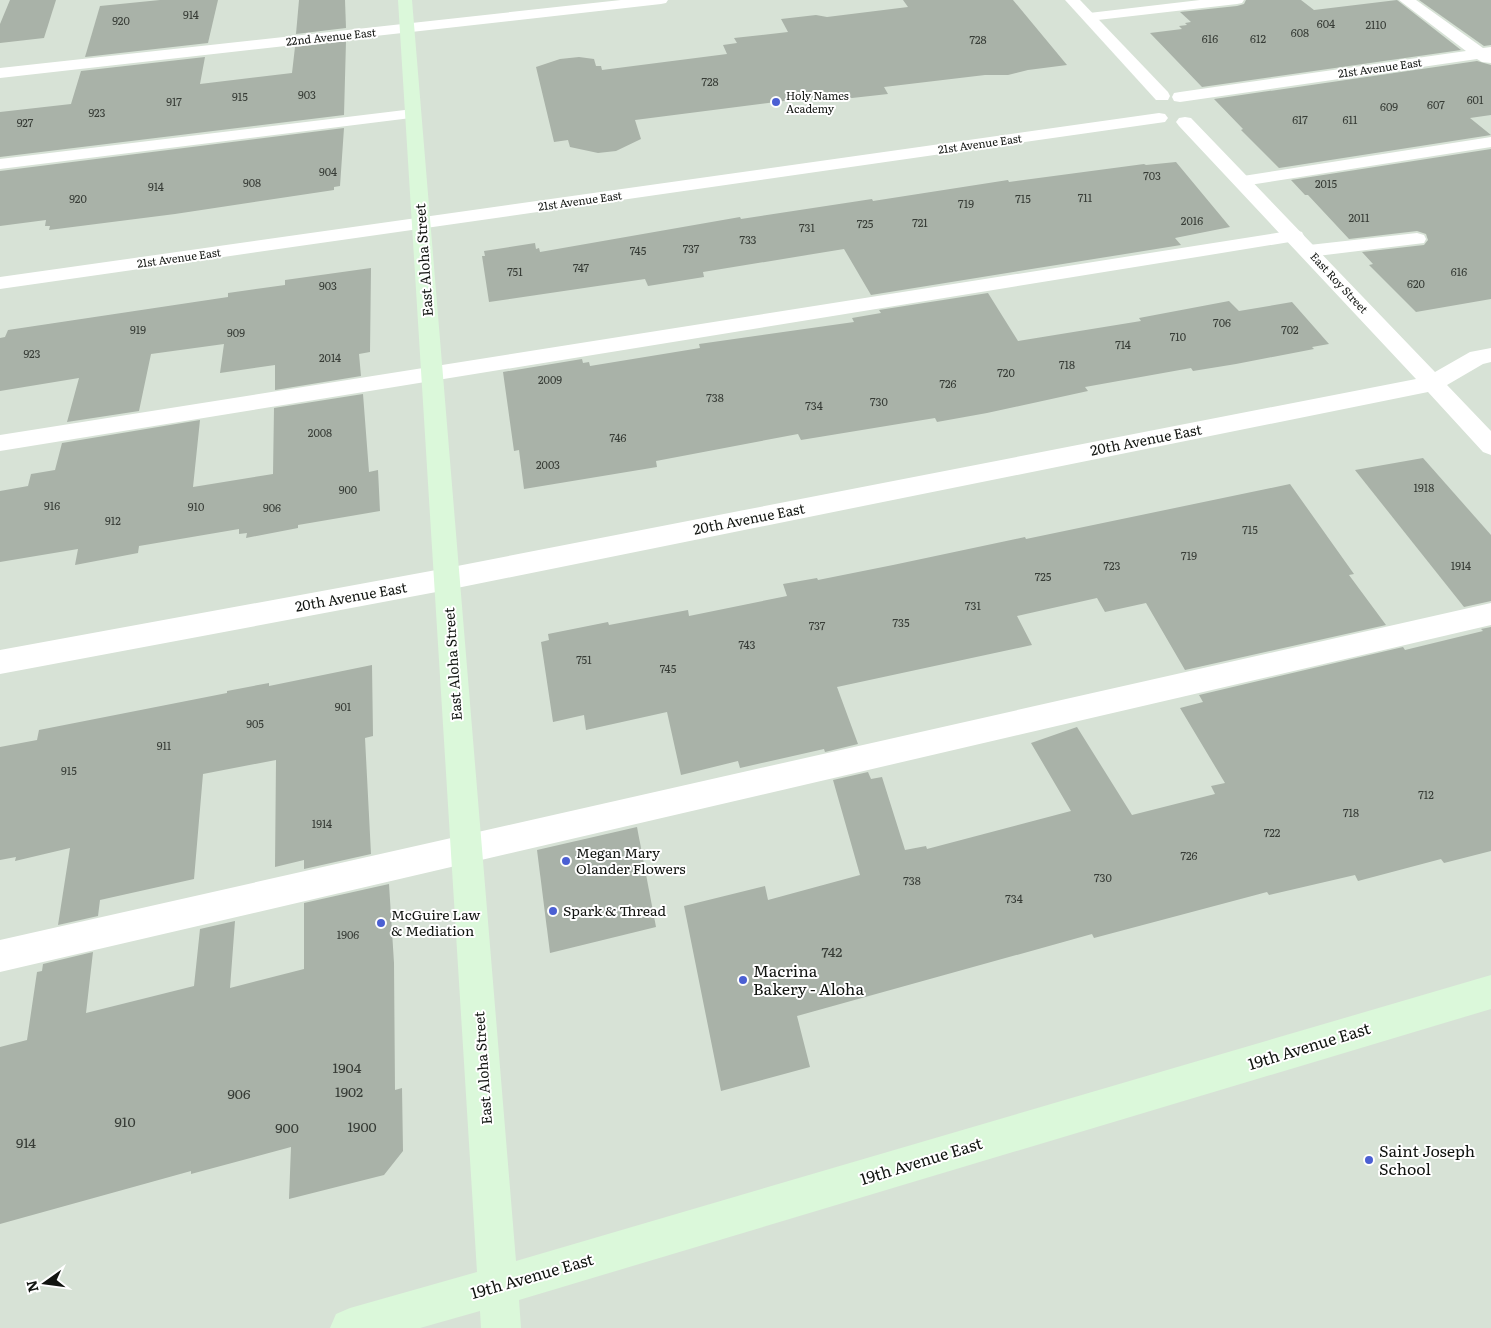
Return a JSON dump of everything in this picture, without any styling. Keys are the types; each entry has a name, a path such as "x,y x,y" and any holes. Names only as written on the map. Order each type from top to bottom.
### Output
{"street":[{"name":"East Aloha Street","path":"405,0 501,1328"},
{"name":"22nd Avenue East","path":"0,73 661,0"},
{"path":"1072,0 1162,96"},
{"path":"1406,0 1487,56"},
{"name":"21st Avenue East","path":"1180,97 1487,56"},
{"path":"1157,97 1180,97 1187,100 1194,110 1192,119 1185,122 1168,122 1154,114 1151,104 1157,97"},
{"name":"21st Avenue East","path":"0,283 1159,118"},
{"name":"East Roy Street","path":"1185,122 1295,236 1431,384 1491,446"},
{"name":"20th Avenue East","path":"0,662 447,579 1431,384 1478,357 1491,355"},
{"name":"19th Avenue East","path":"350,1328 498,1286 1491,992"}],"lane":[{"path":"1089,17 1237,0"},
{"path":"0,164 413,114"},
{"path":"1243,181 1491,142"},
{"path":"0,443 1295,236"},
{"path":"1309,251 1417,239"},
{"path":"0,956 1491,614"}],"building":[{"path":"10,0 56,0 44,38 0,43 0,24"},
{"path":"160,0 218,0 208,43 85,57 100,6"},
{"path":"299,0 345,0 346,28 296,34"},
{"path":"903,0 1013,0 1067,65 1028,70 1008,75 985,75 884,87 888,94 852,98 835,96 825,98 824,96 635,120 641,139 616,151 598,153 570,147 568,140 554,142 536,67 560,59 579,57 594,59 596,66 601,66 602,70 727,54 723,45 737,43 734,38 788,32 781,19 816,15 827,17 908,7"},
{"path":"1246,0 1301,0 1314,10 1397,0 1461,50 1202,87 1150,33 1182,29 1179,26 1187,25 1185,23 1191,22 1180,12 1237,6 1244,4"},
{"path":"1419,0 1491,0 1491,45 1484,46"},
{"path":"346,41 344,115 0,157 0,112 71,104 81,71 205,57 200,84 292,73 295,47"},
{"path":"1477,61 1491,65 1491,115 1470,118 1491,135 1279,168 1241,130 1243,129 1214,99"},
{"path":"344,128 340,186 334,187 334,190 175,214 49,230 50,226 45,226 46,220 0,226 0,171"},
{"path":"1491,149 1491,299 1416,312 1369,265 1373,264 1362,252 1424,245 1428,240 1426,234 1417,231 1349,239 1308,195 1305,195 1291,180"},
{"path":"1176,162 1230,227 1175,238 1181,245 871,295 844,249 703,272 704,277 648,286 645,279 489,302 482,256 485,256 484,251 535,243 536,249 539,248 540,252 740,217 741,219 872,199 873,201 1008,180 1009,182 1144,164"},
{"path":"371,268 370,352 359,354 361,376 275,390 275,365 220,373 224,344 151,354 139,411 67,422 79,378 0,391 0,338 5,337 8,330 228,297 228,293 285,285 285,280"},
{"path":"988,293 1018,341 1141,321 1139,318 1229,301 1239,311 1292,302 1329,344 1312,347 1314,349 1236,364 1193,371 1191,368 1085,387 1088,391 987,413 937,422 935,418 801,440 798,434 656,461 657,467 524,489 519,450 514,451 503,372 582,359 583,363 589,362 590,366 700,348 699,344 854,322 852,318 881,313 879,310"},
{"path":"363,394 369,472 378,470 380,511 298,525 298,528 246,538 247,533 239,534 239,529 139,546 138,553 75,565 78,549 0,562 0,491 28,486 31,474 55,470 62,443 200,420 193,487 273,474 274,408"},
{"path":"1423,458 1491,535 1491,601 1464,607 1355,470"},
{"path":"1290,484 1354,574 1349,575 1386,625 1185,670 1146,603 1105,612 1097,598 1017,616 1032,645 837,687 858,744 825,752 824,749 740,768 738,761 681,775 667,712 586,730 584,715 553,722 541,642 549,640 548,634 608,622 609,625 688,610 689,616 787,596 783,584 817,578 818,580 1025,537 1026,539"},
{"path":"1491,627 1491,851 1444,863 1441,859 1358,881 1355,875 1269,895 1267,892 1094,938 1092,934 797,1016 810,1067 721,1091 684,906 765,886 768,900 860,875 833,780 868,772 871,779 882,777 905,850 926,846 927,849 1071,811 1031,743 1077,727 1132,815 1215,794 1211,786 1225,783 1180,708 1203,702 1199,695 1403,647 1405,650 1483,631 1481,629"},
{"path":"372,665 373,736 365,738 371,854 304,869 304,860 275,867 276,760 203,774 194,879 100,900 98,916 58,925 70,848 15,861 16,857 0,860 0,747 37,740 39,730 227,693 227,691 269,683 269,686"},
{"path":"637,827 656,927 550,953 537,850"},
{"path":"389,884 394,963 395,1090 402,1088 403,1151 384,1175 289,1199 291,1147 191,1174 191,1171 0,1224 0,1047 27,1040 37,972 42,971 43,964 93,952 86,1013 194,986 200,929 235,921 230,988 304,969 304,903"}],"place":[{"name":"Holy Names Academy","path":"776,102"},
{"name":"Megan Mary Olander Flowers","path":"566,861"},
{"name":"Spark & Thread","path":"553,911"},
{"name":"McGuire Law & Mediation","path":"381,923"},
{"name":"Macrina Bakery - Aloha","path":"743,980"},
{"name":"Saint Joseph School","path":"1369,1160"}]}
